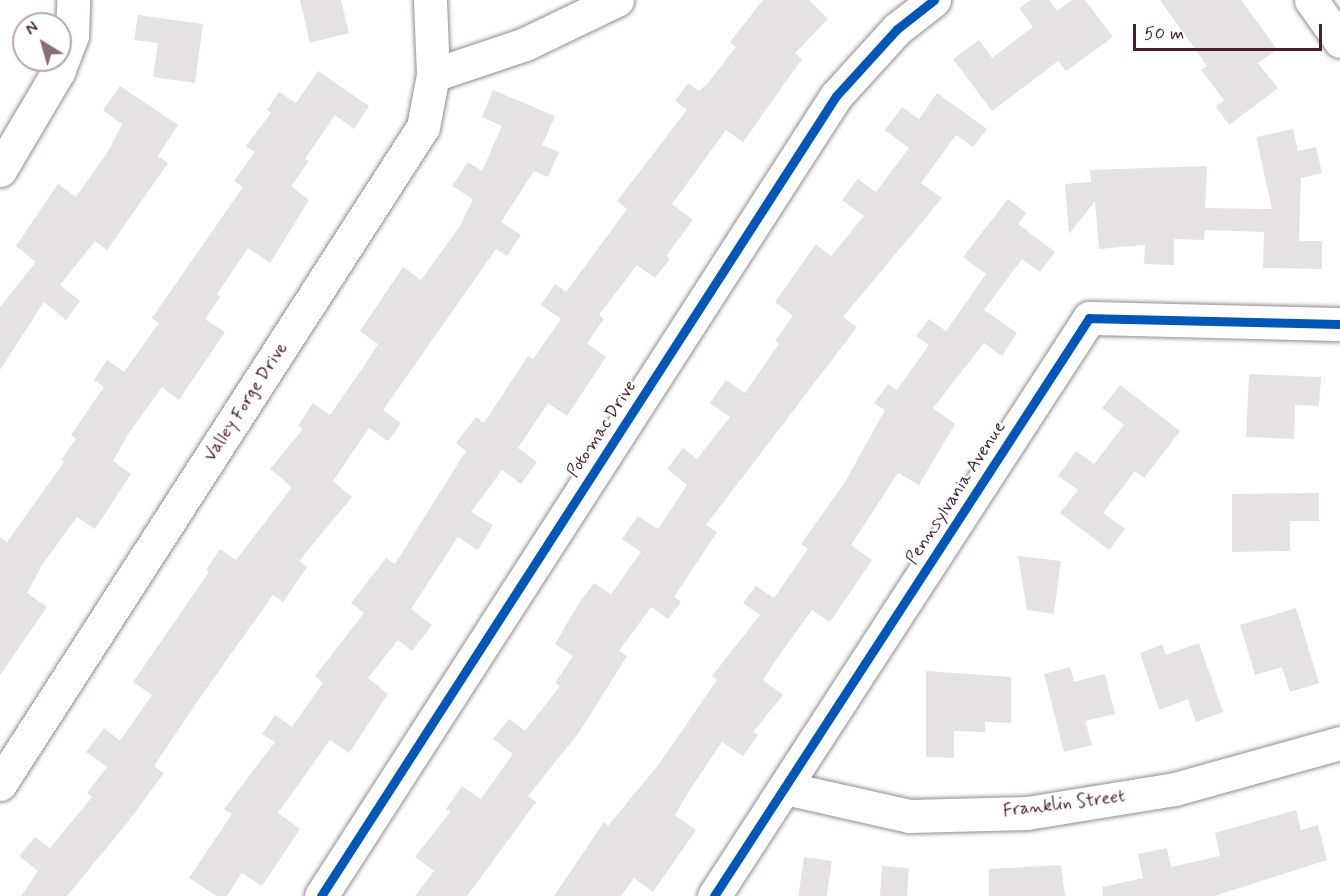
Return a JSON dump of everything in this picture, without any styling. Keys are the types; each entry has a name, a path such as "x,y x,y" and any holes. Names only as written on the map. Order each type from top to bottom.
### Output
{"street":[{"path":"0,170 58,72 72,36 73,0"},
{"name":"Valley Forge Drive","path":"0,784 423,127 433,75 430,0"},
{"path":"433,75 525,44 617,0"},
{"name":"Potomac Drive","path":"321,896 836,96 897,29 934,0"},
{"path":"1311,0 1340,41"},
{"name":"Pennsylvania Avenue","path":"714,896 1089,318 1340,324"},
{"name":"Franklin Street","path":"785,788 909,816 1027,813 1175,789 1340,743"}],"building":[{"path":"300,0 341,0 349,33 310,43"},
{"path":"763,0 809,0 828,19 795,53 802,59 743,142 726,130 672,204 693,220 666,256 670,259 655,278 637,265 599,315 604,319 587,343 606,357 567,416 548,403 518,448 537,462 521,484 502,470 471,512 493,525 478,550 458,537 411,609 432,625 412,651 398,640 368,678 388,694 349,753 330,740 278,813 300,829 262,886 242,873 227,896 217,896 189,878 232,814 224,809 275,742 262,734 275,715 292,727 323,683 315,676 364,613 351,603 386,558 395,564 466,451 456,443 476,417 484,423 528,356 533,359 561,319 541,305 555,284 566,292 627,209 617,201 687,110 675,101 688,83 699,91 708,83 736,47 730,42"},
{"path":"1031,0 1049,0 1057,11 1072,0 1085,0 1113,37 1066,71 1058,61 992,111 953,59 979,40 992,58 1033,27 1019,8"},
{"path":"1160,0 1241,0 1277,49 1258,63 1278,88 1229,125 1216,107 1224,100 1201,70 1207,66"},
{"path":"138,15 203,24 195,83 153,77 158,43 134,40"},
{"path":"318,71 369,106 354,129 335,115 305,159 309,161 291,186 309,200 270,263 248,248 217,294 220,297 205,319 225,332 179,400 162,387 129,433 113,461 131,474 95,529 77,517 42,565 27,593 47,607 0,675 0,537 7,542 64,462 61,460 76,439 71,435 104,387 94,380 107,360 124,372 159,323 152,318 243,187 234,181 255,152 246,146 271,113 267,110 279,92 296,103"},
{"path":"120,86 178,125 158,156 168,163 107,250 95,241 60,285 80,301 66,320 44,302 0,370 0,307 36,262 16,246 58,184 76,197 109,150 122,124 103,110"},
{"path":"493,90 555,116 542,145 559,152 548,177 534,171 501,222 521,235 507,256 496,249 383,410 401,423 388,441 369,428 333,481 352,497 299,561 307,567 283,602 273,595 201,696 154,766 164,773 127,823 67,896 21,896 38,871 19,856 35,837 50,848 92,797 87,793 107,767 86,752 104,728 120,741 152,695 133,682 209,572 206,570 220,549 236,560 292,487 270,469 303,429 298,426 313,403 330,415 366,363 378,344 360,331 403,267 421,280 460,226 473,199 452,186 468,162 482,171 502,126 482,117"},
{"path":"937,93 987,129 973,147 956,135 921,183 942,198 843,317 857,327 706,525 717,532 674,597 681,602 668,619 651,607 619,651 627,656 580,731 528,796 536,802 467,896 415,896 434,871 415,857 450,812 446,809 462,786 481,799 513,754 493,739 509,719 525,731 560,686 555,683 573,656 555,644 579,603 594,583 611,594 641,552 622,539 638,516 658,529 687,485 667,469 683,448 697,459 730,417 710,403 726,380 745,393 779,344 775,341 793,316 775,302 816,244 831,256 864,216 842,200 858,179 876,192 909,148 885,130 902,107 919,119"},
{"path":"1293,129 1298,151 1316,147 1322,173 1301,178 1299,241 1322,241 1322,269 1263,268 1264,232 1205,230 1204,240 1174,239 1174,265 1144,264 1145,245 1099,249 1095,201 1069,234 1065,184 1091,182 1090,170 1207,166 1205,208 1272,209 1256,137"},
{"path":"1008,199 1026,213 1018,224 1055,252 1040,272 1022,259 984,310 1017,333 1002,356 984,343 933,408 955,424 919,485 898,473 851,545 872,560 830,622 812,610 780,654 763,680 783,695 753,732 758,735 743,756 722,742 691,788 675,815 696,830 653,892 634,878 621,896 554,896 604,822 608,826 659,764 717,680 712,676 760,615 743,603 756,586 774,598 808,549 801,544 845,482 885,410 874,403 888,384 897,390 929,345 916,336 929,319 946,331 986,274 963,257"},
{"path":"1249,374 1321,377 1319,406 1295,405 1294,439 1246,437"},
{"path":"1120,385 1180,431 1144,478 1135,471 1103,513 1125,529 1109,550 1060,513 1078,490 1058,476 1076,451 1094,464 1124,425 1102,408"},
{"path":"1319,493 1319,521 1290,521 1290,551 1232,552 1232,494"},
{"path":"1018,556 1061,561 1054,614 1027,610"},
{"path":"1296,608 1319,683 1290,692 1282,667 1255,675 1240,625"},
{"path":"1199,643 1223,712 1196,722 1188,699 1159,710 1140,653 1162,645 1166,655"},
{"path":"1070,667 1074,682 1105,674 1115,714 1085,721 1092,745 1064,752 1044,674"},
{"path":"926,671 1011,677 1011,723 985,722 985,732 954,731 954,758 926,757"},
{"path":"1296,810 1301,830 1318,825 1327,860 1214,896 1103,896 1102,887 1143,878 1138,854 1167,848 1171,867 1220,856 1215,833"},
{"path":"804,857 832,861 827,896 799,896"},
{"path":"1061,865 1065,896 989,896 989,869"},
{"path":"882,866 909,868 907,896 880,896"}],"cycle path":[{"path":"321,896 836,96 897,29 934,0"},
{"path":"714,896 1089,318 1340,324"}]}
